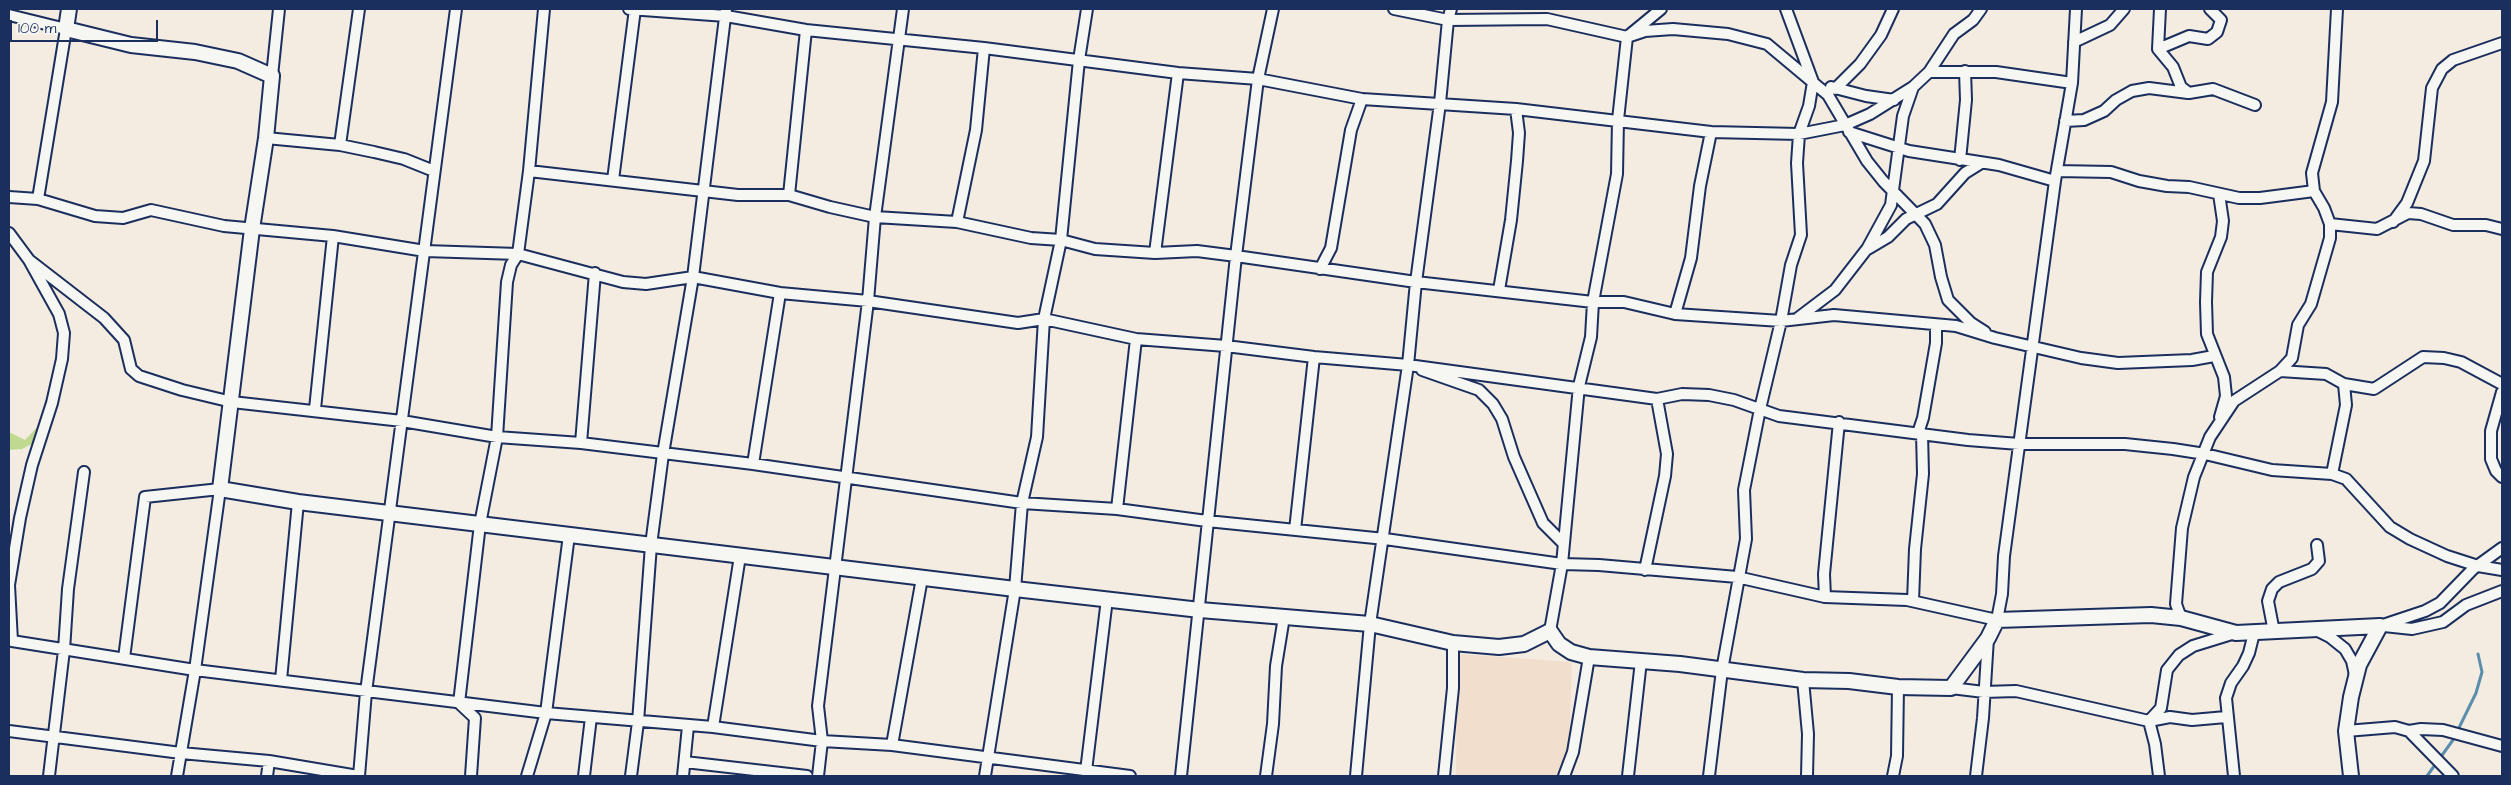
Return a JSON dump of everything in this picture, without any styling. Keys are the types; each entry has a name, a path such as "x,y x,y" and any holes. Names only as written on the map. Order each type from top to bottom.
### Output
{"street":[{"path":"38,199 69,9"},
{"path":"177,776 195,670 232,402 252,229 266,138 279,9"},
{"path":"340,145 359,9"},
{"path":"9,730 181,753 269,762 358,776 366,692 456,9"},
{"path":"459,703 480,524 497,437 507,282 511,265 518,254 529,170 544,9"},
{"path":"613,180 632,9 726,12 806,30 984,48 1178,73 1258,79 1362,99 1516,109 1711,132 1799,134 1847,129 1913,87 1930,72 1954,34 1974,20 1981,9"},
{"path":"818,776 822,741 818,706 868,301 875,216 903,9"},
{"path":"985,776 1014,589 1022,503 1037,437 1044,319 1061,240 1078,60 1087,9"},
{"path":"1181,776 1236,256 1258,79 1273,9"},
{"path":"1394,9 1448,20 1483,21 1532,13 1547,19 1627,38 1645,31 1673,29 1728,34 1767,44 1828,95 1867,161 1925,224 1935,245 1941,277 1948,300 1971,322 1995,338"},
{"path":"1356,776 1370,624 1385,539 1440,103 1448,20 1452,9"},
{"path":"1661,9 1649,13 1627,38 1618,120 1617,174 1593,302 1591,337 1579,386 1562,564 1550,631 1559,644 1571,652 1588,657 1641,660 1803,680 1898,687 1951,688 1984,692 2016,691 2149,721 2170,717 2192,720 2226,717"},
{"path":"1709,776 1722,670 1746,538 1744,490 1760,408 1781,321 1791,265 1801,235 1797,163 1799,134 1809,106 1813,82 1786,9"},
{"path":"1835,89 1860,64 1881,35 1894,9"},
{"path":"1951,688 1988,638 1997,620 2002,594 2004,556 2019,444 2056,176 2072,83 2076,9"},
{"path":"2074,42 2110,25 2124,9"},
{"path":"2160,9 2158,49 2173,67 2181,87 2189,93"},
{"path":"2158,49 2190,36 2208,39 2217,32 2221,20 2210,9"},
{"path":"2181,618 2176,604 2182,528 2194,477 2205,454 2210,437 2234,401 2280,370 2292,358 2298,325 2310,304 2330,238 2330,224 2324,208 2314,191 2312,173 2332,102 2337,9"},
{"path":"631,776 638,722 651,545 663,454 693,278 702,191 726,12"},
{"path":"9,15 130,45 195,52 238,61 272,76"},
{"path":"789,195 806,30"},
{"path":"2393,222 2407,203 2424,162 2432,88 2442,69 2453,60 2502,43"},
{"path":"957,222 976,130 984,48"},
{"path":"1960,160 1966,100 1966,71"},
{"path":"1930,72 1996,72 2072,83"},
{"path":"1155,253 1178,73"},
{"path":"1813,82 1866,96 1894,100"},
{"path":"1798,319 1835,290 1866,250 1891,205 1903,116 1913,87"},
{"path":"2065,121 2084,120 2104,111 2116,100 2132,91 2148,88 2189,93 2213,89 2255,105"},
{"path":"1320,269 1332,248 1351,130 1362,99"},
{"path":"1499,290 1511,220 1517,161 1519,133 1516,109"},
{"path":"1847,129 1898,148 2056,176 2111,172 2139,181 2167,186 2189,187 2239,198 2260,198 2314,191"},
{"path":"1675,314 1691,258 1700,186 1711,132"},
{"path":"266,138 340,145 404,159 434,172"},
{"path":"1866,250 1888,237 1915,213 1937,204 1965,173 1981,163"},
{"path":"529,170 738,195 789,195 830,207 875,216 957,222 1031,238 1061,240 1095,249 1155,253 1197,251 1320,269 1365,273 1416,282 1593,302 1624,302 1675,314 1781,321 1834,316 1956,326 1995,338 2033,345 2081,358 2118,363 2192,360 2214,356"},
{"path":"2218,423 2226,396 2224,377 2214,356 2207,334 2206,302 2207,272 2222,229 2219,194"},
{"path":"9,197 38,199 95,216 123,218 151,210 224,226 333,236 425,251 518,254 596,273 624,282 646,284 693,278 780,293 868,301 1018,323 1044,319 1136,339 1226,346 1314,357 1408,365 1579,386 1657,398 1682,394 1709,395 1760,408 1779,416 1920,433 2019,444 2125,444 2205,454 2272,470 2332,474 2346,479 2390,527 2447,556 2478,566 2502,570"},
{"path":"2330,224 2377,229 2408,213 2415,213 2453,225 2486,225 2502,229"},
{"path":"9,233 29,260 59,314 64,333 62,359 52,403 32,466 20,518 9,585 12,641 195,670 366,692 546,713 713,728 822,741 892,745 1130,776"},
{"path":"315,410 333,236"},
{"path":"29,260 104,318 124,340 131,370 139,376 182,390 232,402 402,421 497,437 581,443 753,464 1022,503 1118,510 1385,539 1562,564 1599,565 1738,577 1825,597 1913,601 1997,620 2151,615 2181,618 2236,633"},
{"path":"581,443 596,273"},
{"path":"753,464 780,293"},
{"path":"1913,601 1915,549 1923,474 1920,433 1936,344 1936,325"},
{"path":"1118,510 1136,339"},
{"path":"1295,530 1314,357"},
{"path":"2280,370 2326,374 2344,384 2374,389 2423,357 2444,358 2461,362 2502,384"},
{"path":"1408,365 1479,390 1493,404 1502,418 1528,492 1543,523 1564,544"},
{"path":"2332,474 2346,406 2344,384"},
{"path":"2502,392 2491,430 2491,459 2496,471 2502,478"},
{"path":"1645,570 1665,476 1667,454 1657,398"},
{"path":"1825,597 1824,574 1839,422"},
{"path":"49,776 64,650 68,589 84,472"},
{"path":"124,658 145,498 220,489 298,502 1014,589 1200,610 1370,624 1453,643 1499,647 1524,644 1550,631"},
{"path":"281,680 298,502"},
{"path":"527,776 546,713 569,535"},
{"path":"2274,632 2268,601 2272,589 2279,582 2312,569 2320,561 2317,545"},
{"path":"2351,776 2346,731 2355,678 2359,665 2380,626 2425,611 2440,602 2478,566 2502,548"},
{"path":"713,728 740,556"},
{"path":"892,745 922,578"},
{"path":"2149,721 2161,708 2166,670 2179,655 2193,646 2214,638 2236,633 2313,629 2380,626 2412,629 2443,622 2466,605 2502,591"},
{"path":"1086,770 1107,599"},
{"path":"1266,776 1273,724 1276,666 1284,617"},
{"path":"2313,629 2330,636 2344,649 2352,660 2355,678"},
{"path":"2234,776 2233,751 2226,717 2226,698 2230,683 2249,652 2254,632"},
{"path":"1976,776 1988,638"},
{"path":"1444,776 1448,750 1453,643"},
{"path":"1564,776 1573,752 1588,657"},
{"path":"1628,776 1641,660"},
{"path":"1803,680 1808,734 1807,776"},
{"path":"1893,776 1897,756 1898,687"},
{"path":"459,703 475,718 473,771 471,776"},
{"path":"584,776 591,717"},
{"path":"2149,721 2155,744 2159,776"},
{"path":"683,776 688,726"},
{"path":"2346,731 2395,727 2409,732 2453,776"},
{"path":"2409,732 2421,729 2443,730 2502,746"},
{"path":"267,776 269,762"},
{"path":"685,762 807,776"}],"shaded area":[{"path":"1457,654 1572,662 1569,749 1556,776 1456,776"}],"green space":[{"path":"43,421 32,444 22,449 9,450 9,432 25,440"}],"waterway":[{"path":"2427,776 2453,740 2476,693 2482,672 2478,654"}]}
